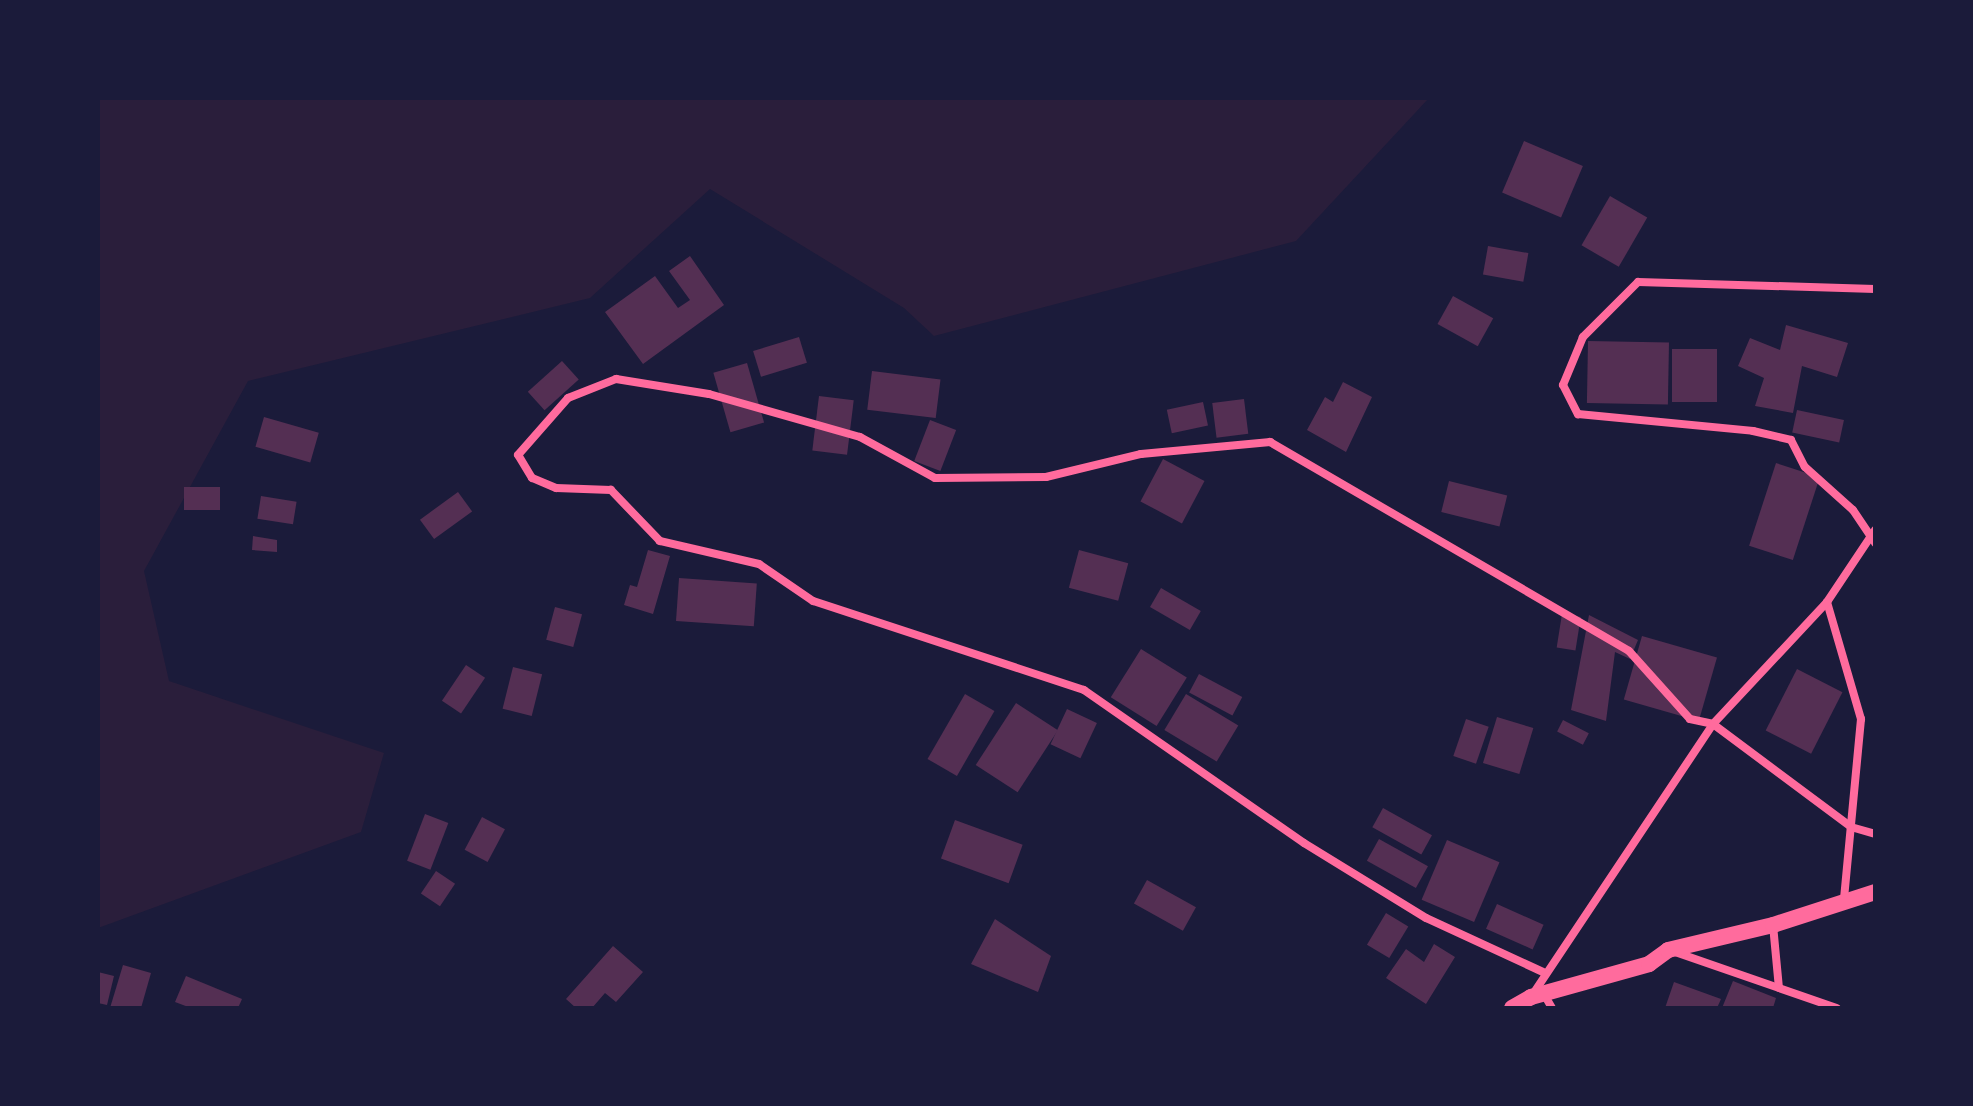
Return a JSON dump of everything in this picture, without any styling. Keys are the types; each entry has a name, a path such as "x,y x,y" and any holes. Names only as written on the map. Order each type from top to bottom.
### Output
{"main road":[{"path":"1512,1008 1649,964 1668,950 1773,925 1844,899 1875,892"}],"street":[{"path":"1873,541 1853,510 1805,467 1791,440 1753,431 1578,414 1563,385 1583,337 1638,282 1875,289"},
{"path":"1543,972 1426,918 1304,843 1084,690 813,601 759,564 660,541 611,490 556,488 532,478 518,455 568,398 616,379 709,394 860,437 935,478 1046,477 1141,454 1270,442 1629,651 1646,665 1670,702 1690,719 1713,724 1851,827 1875,834"},
{"path":"1542,1000 1543,972 1713,724 1827,602 1873,541 1875,530"},
{"path":"1827,602 1861,719 1844,899"},
{"path":"1773,925 1779,988"},
{"path":"1668,950 1837,1008"}],"shaded area":[{"path":"98,98 1429,98 1296,241 934,336 904,308 710,189 590,298 248,381 144,571 169,681 384,753 361,832 98,928"}],"building":[{"path":"1524,141 1583,166 1561,218 1502,193"},
{"path":"1610,196 1647,218 1619,267 1582,245"},
{"path":"1488,246 1528,253 1523,282 1483,275"},
{"path":"690,256 724,305 643,364 605,312 655,276 678,308 690,300 669,271"},
{"path":"1453,296 1493,318 1478,346 1437,324"},
{"path":"1786,325 1848,343 1837,377 1802,366 1793,413 1755,406 1764,378 1738,366 1750,338 1780,350"},
{"path":"799,337 807,363 761,377 753,351"},
{"path":"1588,341 1669,342 1668,404 1587,403"},
{"path":"1672,349 1717,349 1717,402 1672,402"},
{"path":"562,361 579,380 545,410 528,392"},
{"path":"747,363 764,423 730,432 713,373"},
{"path":"872,371 940,379 936,418 867,410"},
{"path":"1343,382 1372,397 1346,452 1307,430 1325,397 1333,402"},
{"path":"819,396 854,400 847,455 812,451"},
{"path":"1244,399 1248,434 1217,438 1212,403"},
{"path":"1203,402 1208,425 1172,433 1167,410"},
{"path":"1797,410 1844,420 1839,442 1792,432"},
{"path":"264,417 319,433 310,463 255,447"},
{"path":"930,420 956,430 940,471 914,461"},
{"path":"1163,459 1204,481 1182,523 1140,501"},
{"path":"1776,463 1820,477 1793,560 1749,546"},
{"path":"1449,481 1507,496 1499,527 1441,512"},
{"path":"184,487 220,487 220,510 184,510"},
{"path":"458,492 472,511 434,539 420,520"},
{"path":"261,496 297,502 293,524 257,519"},
{"path":"253,536 277,540 277,552 252,550"},
{"path":"648,550 670,556 653,614 624,605 630,585 637,587"},
{"path":"1079,550 1128,563 1118,601 1069,588"},
{"path":"679,578 757,583 754,626 676,621"},
{"path":"1161,588 1201,611 1190,630 1150,607"},
{"path":"555,607 582,614 573,647 546,640"},
{"path":"1562,614 1581,617 1575,651 1557,648"},
{"path":"1589,615 1638,640 1630,659 1615,652 1606,721 1571,710"},
{"path":"1642,636 1717,657 1699,721 1624,699"},
{"path":"1141,649 1187,678 1157,726 1111,697"},
{"path":"466,665 485,678 461,714 442,701"},
{"path":"513,667 542,674 532,716 503,709"},
{"path":"1797,669 1842,692 1811,754 1766,730"},
{"path":"1199,674 1242,697 1232,716 1189,693"},
{"path":"965,694 994,711 957,776 928,759"},
{"path":"1186,694 1238,725 1217,761 1164,730"},
{"path":"1016,703 1058,730 1018,792 976,765"},
{"path":"1067,709 1097,723 1080,758 1051,744"},
{"path":"1497,717 1533,728 1519,774 1483,763"},
{"path":"1466,719 1489,727 1476,764 1453,756"},
{"path":"1563,720 1589,733 1583,745 1557,732"},
{"path":"1383,808 1432,835 1421,854 1372,827"},
{"path":"425,814 448,823 430,870 407,861"},
{"path":"482,817 505,829 488,862 465,850"},
{"path":"955,820 1023,845 1009,883 941,859"},
{"path":"1379,839 1428,866 1416,888 1367,861"},
{"path":"1447,840 1499,862 1474,922 1422,900"},
{"path":"436,871 455,884 440,906 421,893"},
{"path":"1147,880 1196,907 1183,931 1134,904"},
{"path":"1497,904 1544,925 1533,949 1486,929"},
{"path":"1386,913 1408,926 1389,958 1367,945"},
{"path":"995,919 1051,956 1038,992 971,964"},
{"path":"1434,944 1455,957 1426,1004 1386,978 1406,949 1424,962"},
{"path":"613,946 643,972 616,1002 605,993 592,1008 576,1008 566,999"},
{"path":"123,965 151,973 141,1008 110,1008"},
{"path":"98,972 114,976 107,1005 98,1003"},
{"path":"186,976 242,999 238,1008 191,1008 175,1002"},
{"path":"1733,981 1776,998 1773,1008 1722,1008"},
{"path":"1674,982 1721,999 1717,1008 1665,1008"}]}
